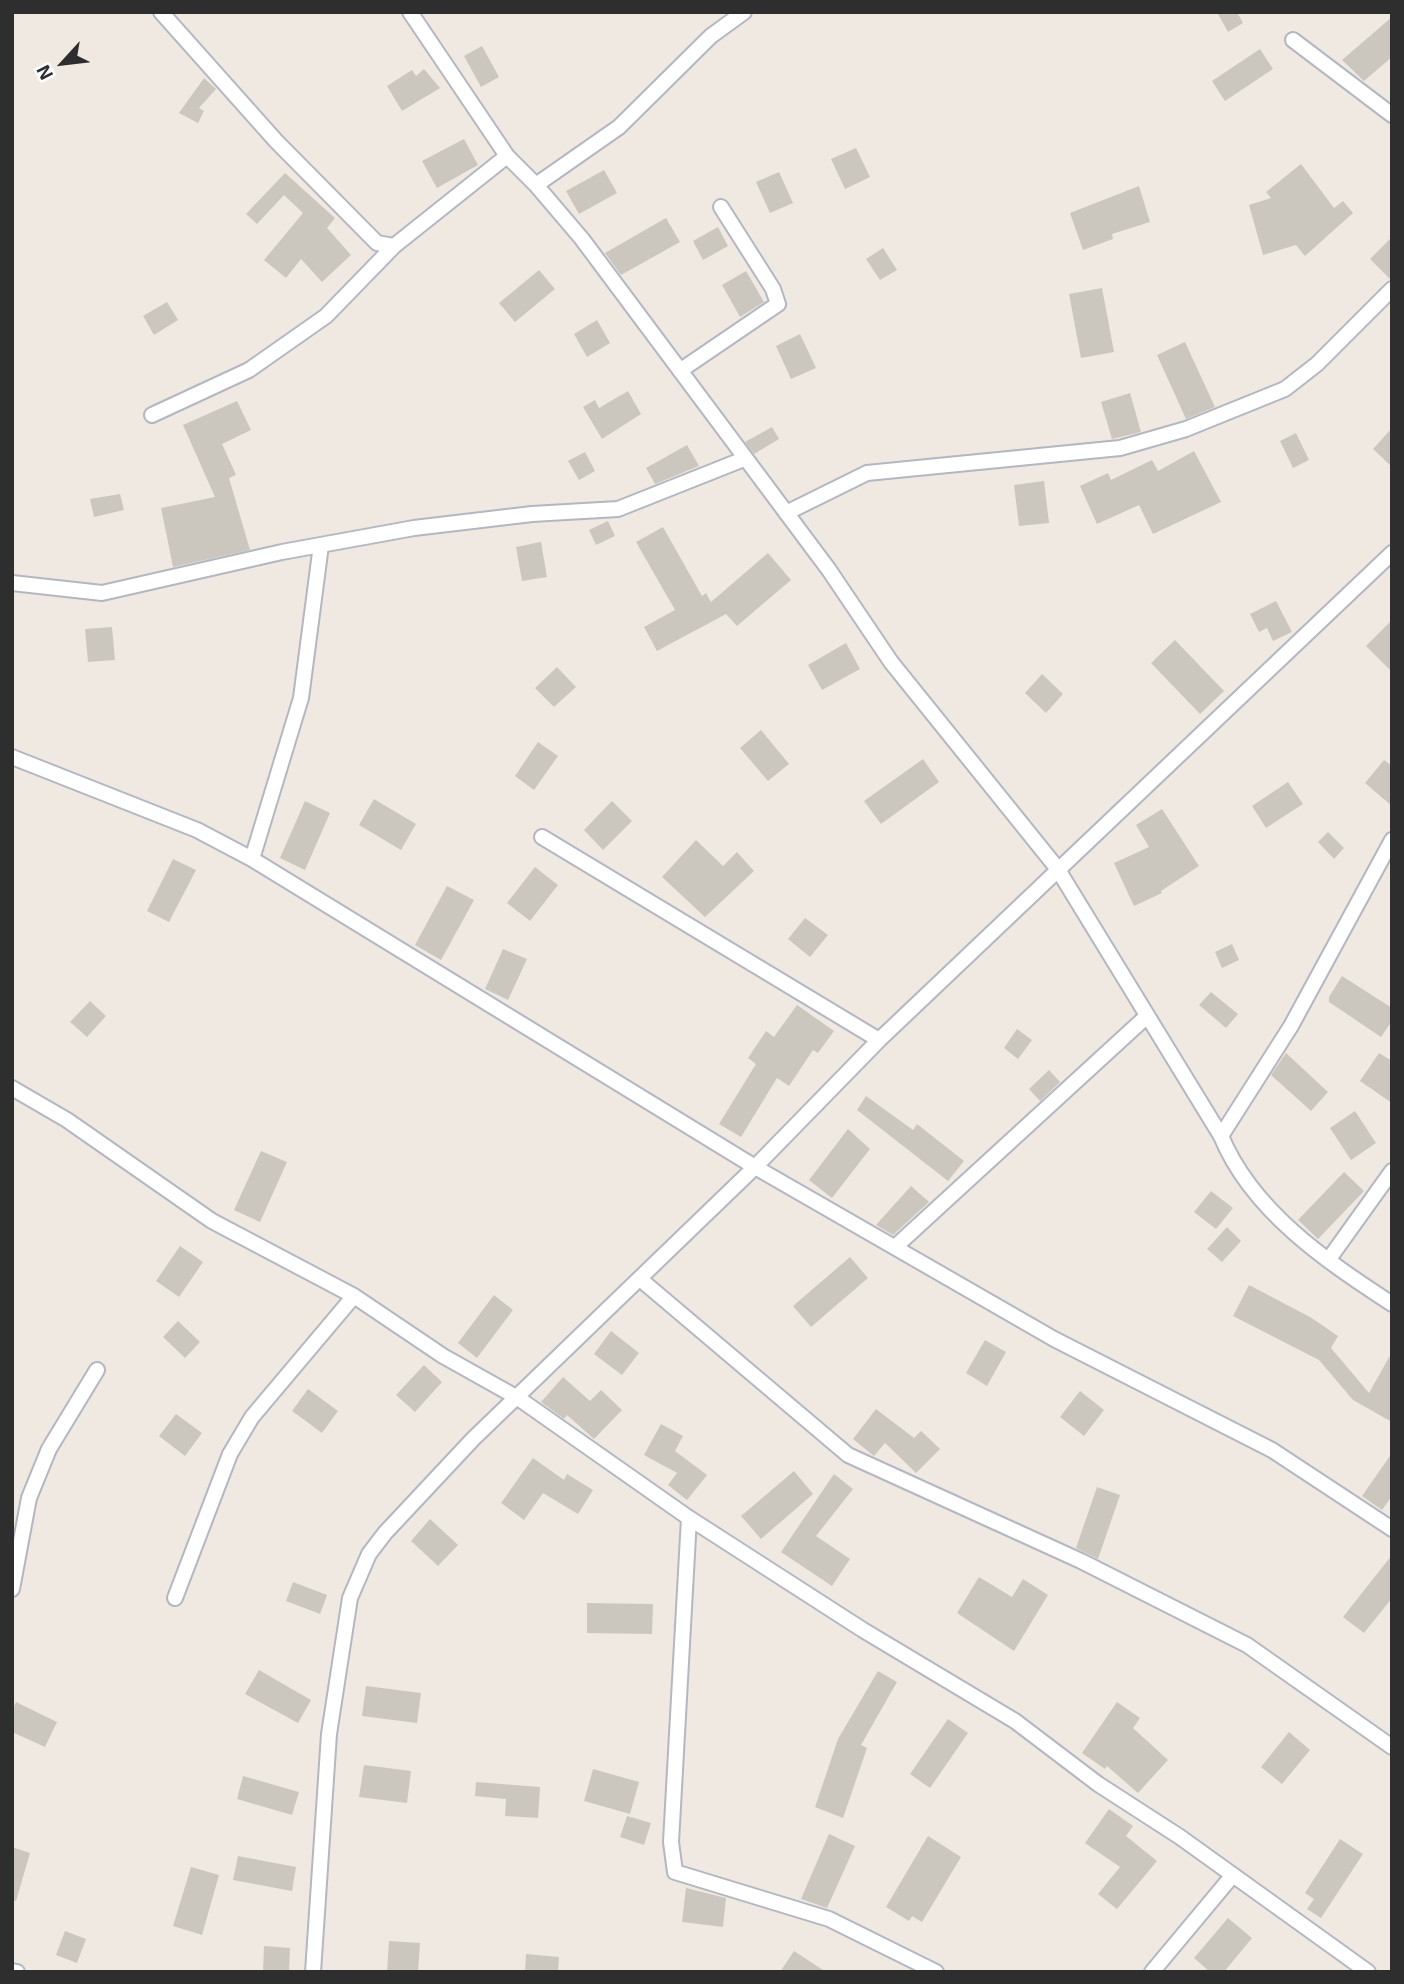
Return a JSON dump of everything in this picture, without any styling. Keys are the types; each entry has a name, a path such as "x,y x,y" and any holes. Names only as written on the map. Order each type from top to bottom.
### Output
{"street":[{"path":"162,12 276,142 377,243 394,246"},
{"path":"410,12 507,156 536,185 681,370 936,722 1009,806 1056,868 1222,1136 1231,1161 1257,1198 1329,1259 1392,1304"},
{"path":"536,185 619,127 712,36 744,12"},
{"path":"1293,40 1392,115"},
{"path":"152,415 249,370 326,316 394,246 507,156"},
{"path":"681,370 778,304 773,289 721,207"},
{"path":"786,513 867,473 1120,448 1186,429 1285,389 1317,364 1392,289"},
{"path":"12,583 102,593 321,545 414,528 532,514 618,509 744,459"},
{"path":"252,859 301,698 321,545"},
{"path":"313,1972 329,1734 350,1598 369,1554 385,1533 518,1398 755,1167 879,1040 1056,868 1392,552"},
{"path":"12,757 197,830 252,859 755,1167 1054,1339 1272,1450 1392,1529"},
{"path":"541,837 879,1040"},
{"path":"1222,1136 1291,1026 1392,840"},
{"path":"895,1247 1147,1016"},
{"path":"12,1088 67,1120 212,1221 354,1296 443,1356 518,1398 688,1518 863,1630 1015,1721 1098,1784 1233,1875 1368,1972"},
{"path":"1329,1259 1392,1171"},
{"path":"640,1279 848,1455 1081,1561 1247,1645 1392,1747"},
{"path":"175,1598 230,1454 252,1418 354,1296"},
{"path":"12,1589 29,1498 49,1449 97,1370"},
{"path":"688,1518 671,1842 676,1872 829,1919 936,1972"},
{"path":"1152,1972 1233,1875"}],"building":[{"path":"1217,12 1237,12 1243,23 1228,32"},
{"path":"1392,17 1392,57 1364,81 1342,60"},
{"path":"482,46 499,77 481,87 464,56"},
{"path":"1260,49 1273,69 1225,101 1212,81"},
{"path":"424,69 440,88 402,111 387,86 412,70 416,76"},
{"path":"204,78 216,89 199,108 204,111 198,123 179,113"},
{"path":"464,139 478,165 437,188 422,161"},
{"path":"856,148 870,177 845,189 831,159"},
{"path":"1301,164 1334,208 1343,201 1353,213 1305,256 1296,245 1263,255 1249,205 1271,198 1266,192"},
{"path":"604,170 617,193 579,214 566,191"},
{"path":"779,172 793,203 770,213 756,182"},
{"path":"285,173 335,218 327,228 351,255 322,282 301,259 286,278 264,260 303,213 284,195 257,224 246,214"},
{"path":"1139,186 1150,222 1112,234 1113,239 1083,250 1070,213"},
{"path":"666,218 680,242 621,275 605,253"},
{"path":"718,227 728,246 703,260 693,241"},
{"path":"1392,237 1392,280 1391,280 1370,259"},
{"path":"883,248 897,270 880,280 866,259"},
{"path":"539,270 555,289 515,322 499,303"},
{"path":"746,271 764,302 740,317 722,285"},
{"path":"1102,288 1114,352 1081,358 1069,294"},
{"path":"167,302 178,320 154,335 143,316"},
{"path":"597,320 610,343 587,357 574,334"},
{"path":"800,334 816,368 791,379 776,346"},
{"path":"1185,342 1215,407 1186,419 1157,355"},
{"path":"628,391 641,414 602,439 583,407 595,400 599,408"},
{"path":"1130,393 1141,432 1112,439 1101,402"},
{"path":"237,401 251,430 222,444 236,475 229,478 250,550 173,567 161,508 215,497 183,425"},
{"path":"772,427 779,439 754,454 745,442"},
{"path":"1392,428 1392,467 1373,449"},
{"path":"1296,433 1309,460 1293,468 1280,441"},
{"path":"687,445 699,466 655,484 646,468"},
{"path":"1194,451 1221,502 1153,534 1139,505 1097,524 1080,486 1108,473 1111,480 1152,460 1158,471"},
{"path":"585,452 595,471 579,480 568,461"},
{"path":"1044,481 1049,523 1019,526 1014,485"},
{"path":"120,494 124,510 94,517 90,499"},
{"path":"608,521 615,536 596,545 589,530"},
{"path":"663,527 702,596 706,593 711,602 768,553 791,580 737,626 726,614 657,651 644,627 675,610 636,542"},
{"path":"541,542 547,577 522,581 516,547"},
{"path":"1276,601 1292,632 1273,641 1267,628 1259,632 1250,614"},
{"path":"1392,620 1392,672 1366,646"},
{"path":"112,627 115,660 88,662 85,629"},
{"path":"1175,640 1224,691 1200,714 1151,663"},
{"path":"846,643 860,669 822,690 808,665"},
{"path":"557,667 576,687 554,707 535,688"},
{"path":"1042,674 1063,694 1046,713 1025,693"},
{"path":"761,730 789,764 768,781 740,748"},
{"path":"538,742 558,756 534,790 515,776"},
{"path":"923,759 939,782 881,824 864,801"},
{"path":"1384,760 1392,766 1392,806 1365,783"},
{"path":"1288,782 1303,804 1266,828 1252,806"},
{"path":"374,799 416,824 401,850 359,825"},
{"path":"305,801 330,813 305,870 280,858"},
{"path":"612,801 632,821 603,850 584,830"},
{"path":"1162,809 1199,866 1161,891 1162,893 1134,906 1114,863 1149,847 1136,825"},
{"path":"1328,832 1344,848 1334,859 1318,842"},
{"path":"696,840 723,866 737,852 754,871 705,917 662,877"},
{"path":"173,859 196,870 169,922 147,911"},
{"path":"535,867 558,885 530,921 507,903"},
{"path":"447,886 474,900 441,960 415,945"},
{"path":"805,918 828,935 810,957 788,939"},
{"path":"1232,944 1239,960 1222,968 1215,952"},
{"path":"503,949 527,959 508,1000 485,989"},
{"path":"1342,976 1392,1008 1392,1021 1381,1037 1329,1002 1329,997"},
{"path":"1211,992 1238,1014 1226,1028 1199,1005"},
{"path":"90,1001 106,1016 87,1037 70,1022"},
{"path":"797,1005 834,1031 818,1053 813,1050 789,1086 777,1078 741,1137 719,1124 756,1064 748,1058 766,1031 774,1037"},
{"path":"1017,1029 1032,1040 1018,1059 1004,1048"},
{"path":"1286,1053 1328,1092 1311,1111 1271,1075"},
{"path":"1379,1053 1392,1061 1392,1103 1360,1081"},
{"path":"1049,1070 1060,1082 1040,1101 1029,1089"},
{"path":"866,1096 913,1130 917,1124 964,1161 948,1181 857,1110"},
{"path":"1355,1111 1376,1143 1351,1160 1330,1128"},
{"path":"848,1129 870,1149 832,1198 809,1180"},
{"path":"261,1151 287,1162 260,1222 234,1210"},
{"path":"1344,1172 1364,1191 1318,1239 1298,1220"},
{"path":"911,1186 929,1202 893,1235 876,1225"},
{"path":"1211,1191 1233,1208 1216,1229 1194,1212"},
{"path":"1227,1227 1241,1241 1222,1262 1207,1249"},
{"path":"180,1246 203,1262 179,1297 156,1281"},
{"path":"850,1257 868,1278 811,1327 793,1306"},
{"path":"1249,1285 1310,1317 1338,1336 1331,1348 1369,1393 1392,1352 1392,1422 1353,1400 1319,1360 1233,1316"},
{"path":"494,1295 513,1310 477,1358 458,1343"},
{"path":"178,1321 200,1342 185,1358 163,1337"},
{"path":"611,1331 639,1353 622,1375 594,1354"},
{"path":"985,1340 1006,1352 987,1386 966,1373"},
{"path":"424,1365 442,1382 415,1412 396,1395"},
{"path":"563,1377 590,1401 601,1390 622,1410 594,1439 567,1415 564,1419 541,1402"},
{"path":"308,1389 338,1411 322,1433 292,1411"},
{"path":"1080,1391 1104,1410 1084,1436 1060,1417"},
{"path":"876,1409 914,1438 921,1431 940,1449 916,1473 885,1443 874,1456 853,1439"},
{"path":"176,1414 202,1433 185,1456 159,1436"},
{"path":"661,1424 683,1436 675,1451 707,1475 687,1500 668,1485 677,1473 644,1455"},
{"path":"1392,1453 1392,1496 1382,1510 1362,1496"},
{"path":"533,1458 564,1480 567,1474 593,1490 578,1514 543,1493 524,1520 501,1503"},
{"path":"794,1471 813,1494 761,1539 741,1516"},
{"path":"834,1474 853,1489 816,1536 850,1559 832,1586 781,1552"},
{"path":"1097,1487 1120,1495 1098,1559 1076,1548"},
{"path":"430,1519 458,1545 438,1566 411,1541"},
{"path":"1392,1555 1392,1598 1364,1633 1343,1617"},
{"path":"979,1577 1012,1597 1023,1579 1048,1595 1014,1651 957,1613"},
{"path":"293,1582 327,1595 320,1614 286,1601"},
{"path":"587,1603 653,1604 652,1634 587,1633"},
{"path":"259,1670 311,1700 298,1723 245,1694"},
{"path":"878,1671 897,1682 861,1745 867,1748 843,1818 815,1807 838,1739"},
{"path":"366,1686 421,1693 417,1723 362,1716"},
{"path":"16,1702 57,1722 45,1747 12,1732 12,1711"},
{"path":"1117,1702 1140,1718 1133,1728 1168,1760 1138,1793 1107,1766 1105,1769 1082,1753"},
{"path":"948,1719 968,1733 930,1788 910,1774"},
{"path":"1289,1732 1310,1750 1282,1784 1261,1767"},
{"path":"364,1765 411,1771 407,1803 359,1797"},
{"path":"593,1769 639,1782 630,1814 584,1801"},
{"path":"243,1776 299,1792 292,1815 237,1799"},
{"path":"476,1782 540,1787 538,1818 505,1816 506,1799 475,1796"},
{"path":"1109,1809 1133,1826 1126,1836 1157,1861 1117,1909 1098,1894 1120,1867 1085,1843"},
{"path":"627,1816 651,1823 644,1845 620,1837"},
{"path":"829,1834 855,1846 827,1908 801,1899"},
{"path":"928,1836 961,1857 922,1922 912,1916 909,1921 886,1907"},
{"path":"1340,1839 1363,1854 1321,1918 1307,1909 1314,1899 1305,1893"},
{"path":"12,1847 30,1853 16,1901 12,1900"},
{"path":"238,1856 296,1867 292,1891 233,1880"},
{"path":"191,1867 219,1875 202,1935 173,1926"},
{"path":"686,1888 726,1898 723,1927 682,1922"},
{"path":"1228,1918 1252,1938 1224,1972 1210,1972 1194,1958"},
{"path":"65,1931 86,1939 77,1963 56,1955"},
{"path":"389,1941 420,1943 418,1972 387,1972"},
{"path":"264,1946 290,1948 289,1972 263,1972"},
{"path":"794,1951 826,1972 780,1972"},
{"path":"526,1954 559,1957 558,1972 525,1972"}]}
